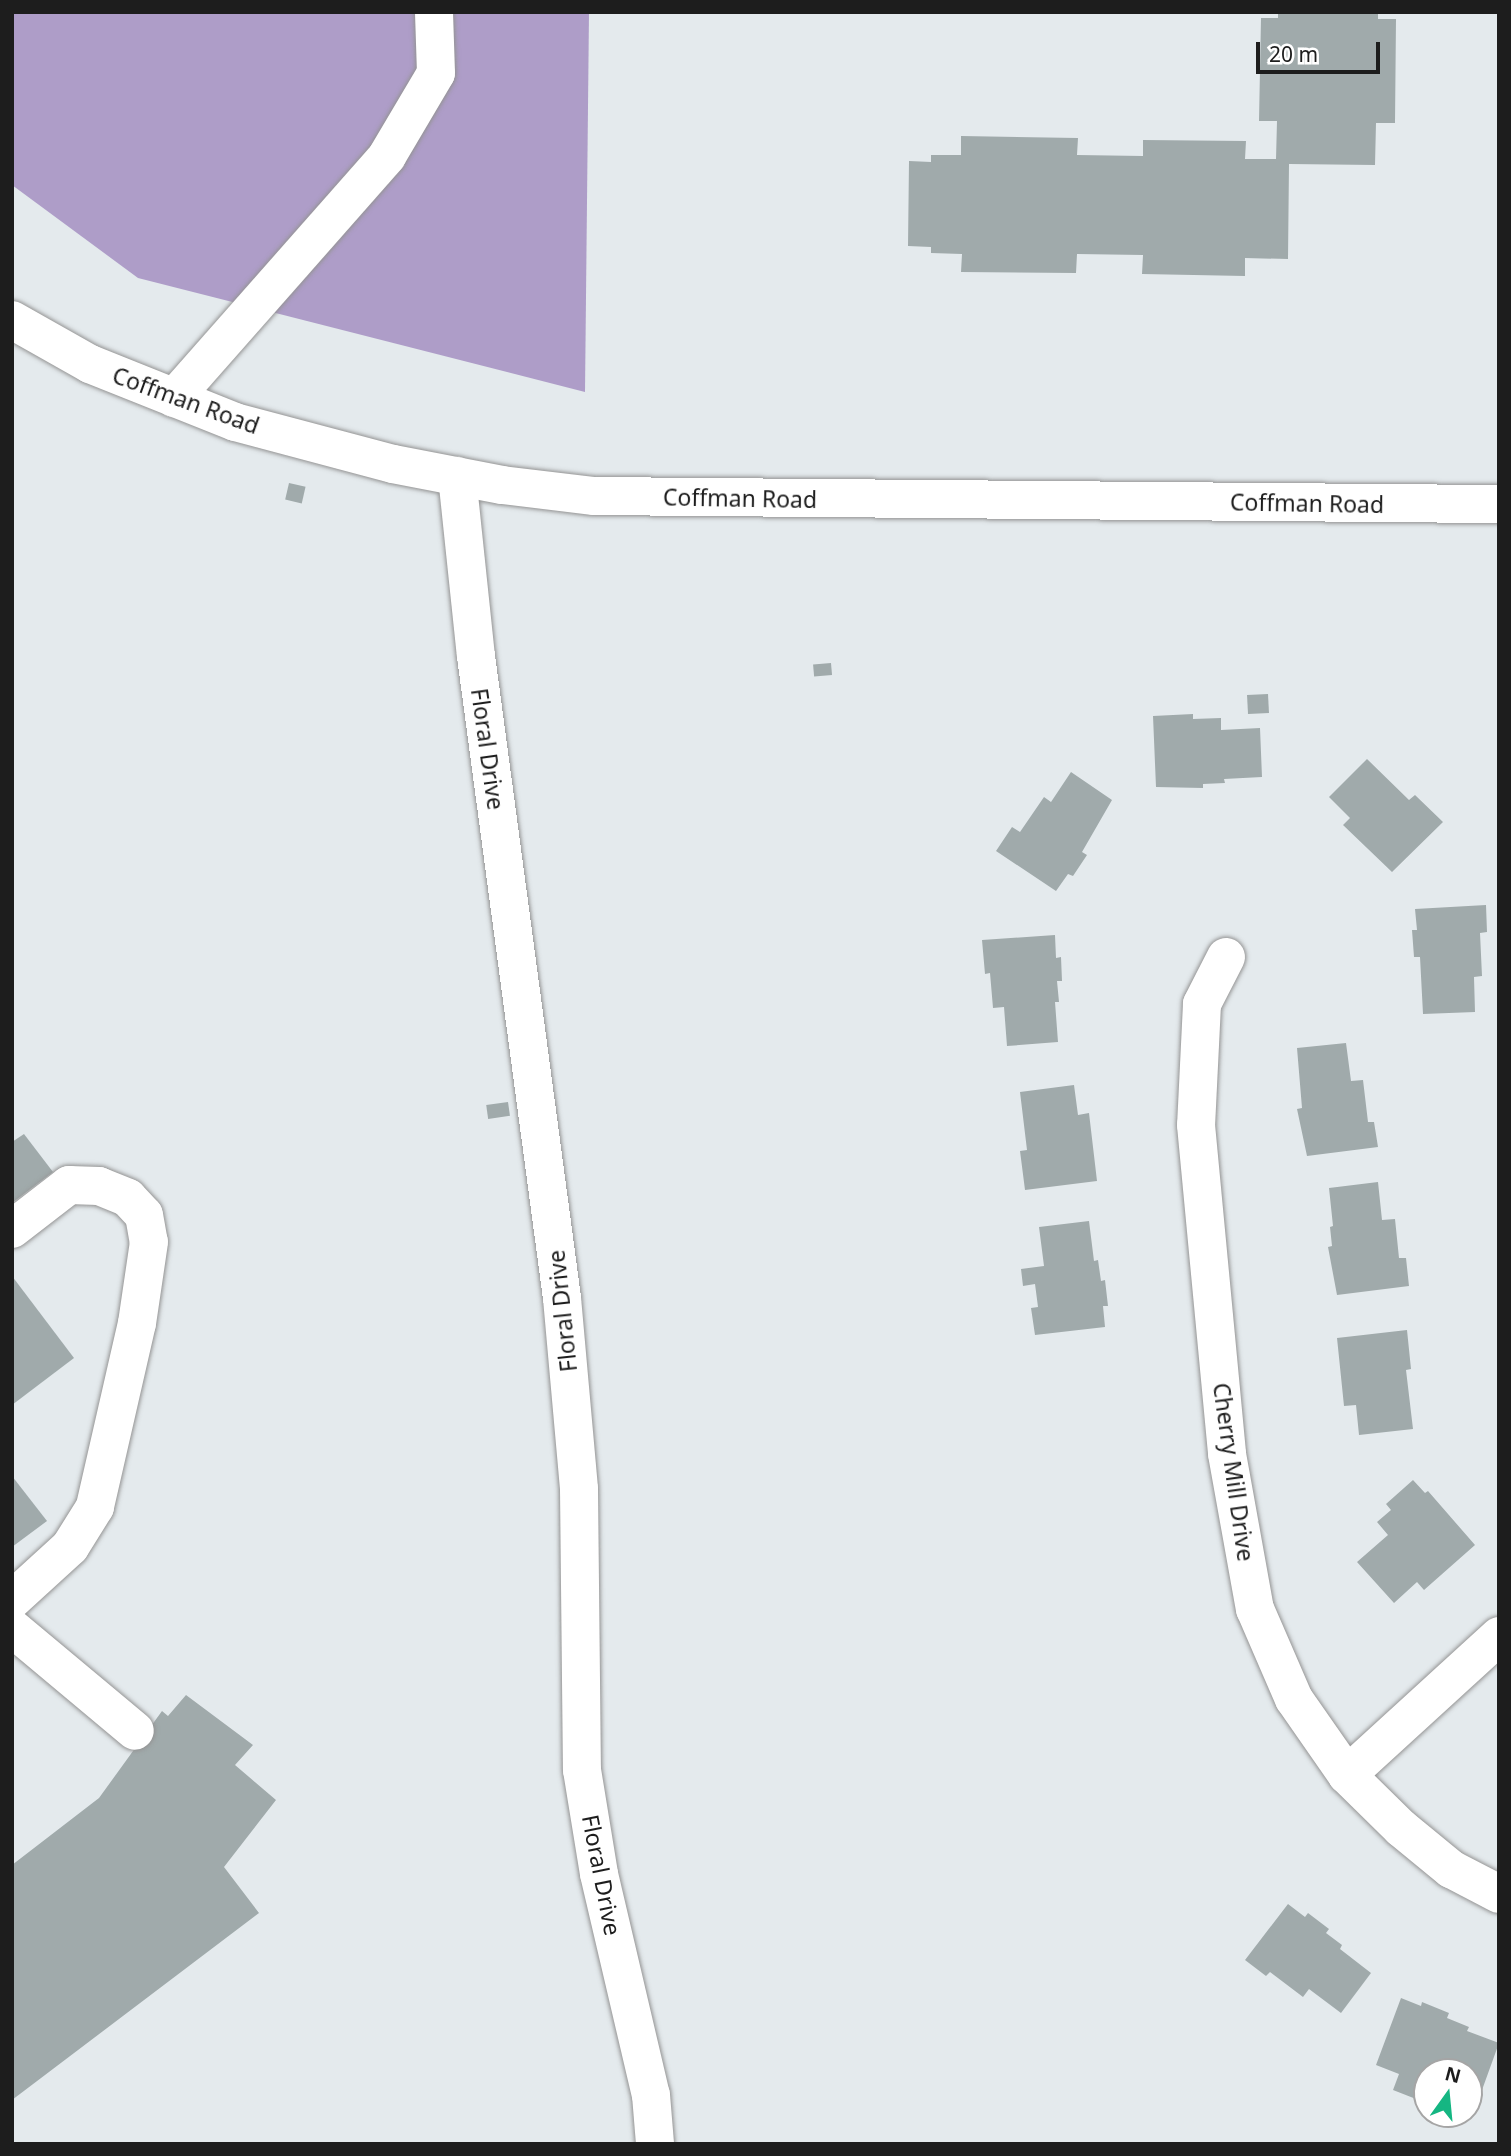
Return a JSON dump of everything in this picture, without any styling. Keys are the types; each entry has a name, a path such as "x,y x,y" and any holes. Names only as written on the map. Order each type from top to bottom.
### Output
{"street":[{"path":"174,398 387,156 436,73 434,12"},
{"name":"Coffman Road","path":"12,320 90,364 235,422 393,464 594,496 1499,504"},
{"name":"Floral Drive","path":"457,476 476,656 562,1298 579,1489 582,1770 599,1874 651,2095 655,2144"},
{"name":"Cherry Mill Drive","path":"1226,957 1202,1004 1196,1125 1227,1454 1255,1609 1294,1699 1347,1775 1401,1828 1451,1869 1499,1894"},
{"path":"12,1229 69,1185 99,1186 128,1198 144,1215 149,1242 130,1354 95,1507 70,1547 12,1600"},
{"path":"12,1628 135,1731"},
{"path":"1347,1775 1499,1636"}],"shaded area":[{"path":"12,12 589,12 585,392 138,278 12,185"}],"building":[{"path":"1278,12 1378,12 1378,19 1396,19 1395,123 1376,123 1375,165 1289,164 1288,259 1245,258 1245,276 1142,274 1143,255 1077,254 1076,273 961,272 962,254 931,253 931,247 908,246 909,161 931,162 931,155 961,155 961,136 1078,138 1077,155 1143,156 1143,140 1246,141 1245,159 1276,159 1277,121 1259,121 1261,18 1278,18"},
{"path":"289,483 306,487 302,503 285,500"},
{"path":"831,663 832,675 814,677 813,665"},
{"path":"1268,694 1269,713 1248,714 1247,695"},
{"path":"1193,714 1193,719 1221,718 1221,730 1260,728 1262,777 1224,779 1225,783 1203,784 1203,788 1156,787 1153,716"},
{"path":"1367,759 1409,800 1415,795 1443,822 1392,872 1343,825 1350,818 1329,797"},
{"path":"1071,772 1112,800 1082,852 1087,855 1073,876 1068,874 1056,891 996,851 1012,827 1020,832 1044,797 1051,802"},
{"path":"1486,905 1487,932 1480,933 1482,976 1474,977 1475,1012 1423,1014 1420,957 1414,957 1412,930 1417,930 1415,909"},
{"path":"1055,935 1056,958 1061,957 1062,981 1057,981 1059,1002 1055,1002 1058,1042 1007,1046 1004,1007 993,1008 990,973 985,974 982,940"},
{"path":"1346,1043 1351,1081 1363,1080 1368,1122 1374,1122 1378,1147 1307,1156 1297,1109 1302,1108 1297,1048"},
{"path":"1074,1085 1078,1115 1089,1113 1097,1181 1025,1190 1020,1151 1027,1150 1020,1092"},
{"path":"508,1102 510,1116 488,1119 486,1105"},
{"path":"24,1134 53,1172 12,1203 12,1142"},
{"path":"1378,1182 1382,1220 1395,1219 1399,1258 1406,1258 1409,1286 1337,1295 1328,1247 1332,1246 1330,1227 1333,1226 1329,1188"},
{"path":"1089,1221 1094,1261 1098,1260 1101,1281 1105,1280 1108,1306 1103,1306 1105,1327 1035,1335 1031,1308 1038,1307 1035,1284 1023,1286 1021,1269 1044,1266 1039,1227"},
{"path":"12,1276 74,1358 12,1405"},
{"path":"1407,1330 1411,1369 1406,1370 1413,1429 1359,1435 1356,1405 1344,1406 1337,1338"},
{"path":"12,1476 47,1521 12,1547"},
{"path":"1413,1480 1425,1493 1428,1491 1475,1545 1424,1590 1417,1582 1394,1603 1357,1562 1388,1535 1377,1522 1391,1510 1386,1504"},
{"path":"186,1695 253,1745 235,1765 276,1800 224,1867 259,1913 12,2100 12,1865 99,1798 162,1711 168,1716"},
{"path":"1288,1904 1305,1917 1308,1913 1329,1929 1326,1933 1342,1945 1340,1949 1371,1973 1341,2013 1309,1989 1303,1997 1270,1972 1266,1976 1245,1960"},
{"path":"1401,1998 1421,2006 1422,2002 1449,2013 1447,2018 1469,2027 1467,2031 1499,2043 1483,2087 1483,2058 1413,2058 1413,2098 1393,2090 1399,2074 1376,2065"}]}
